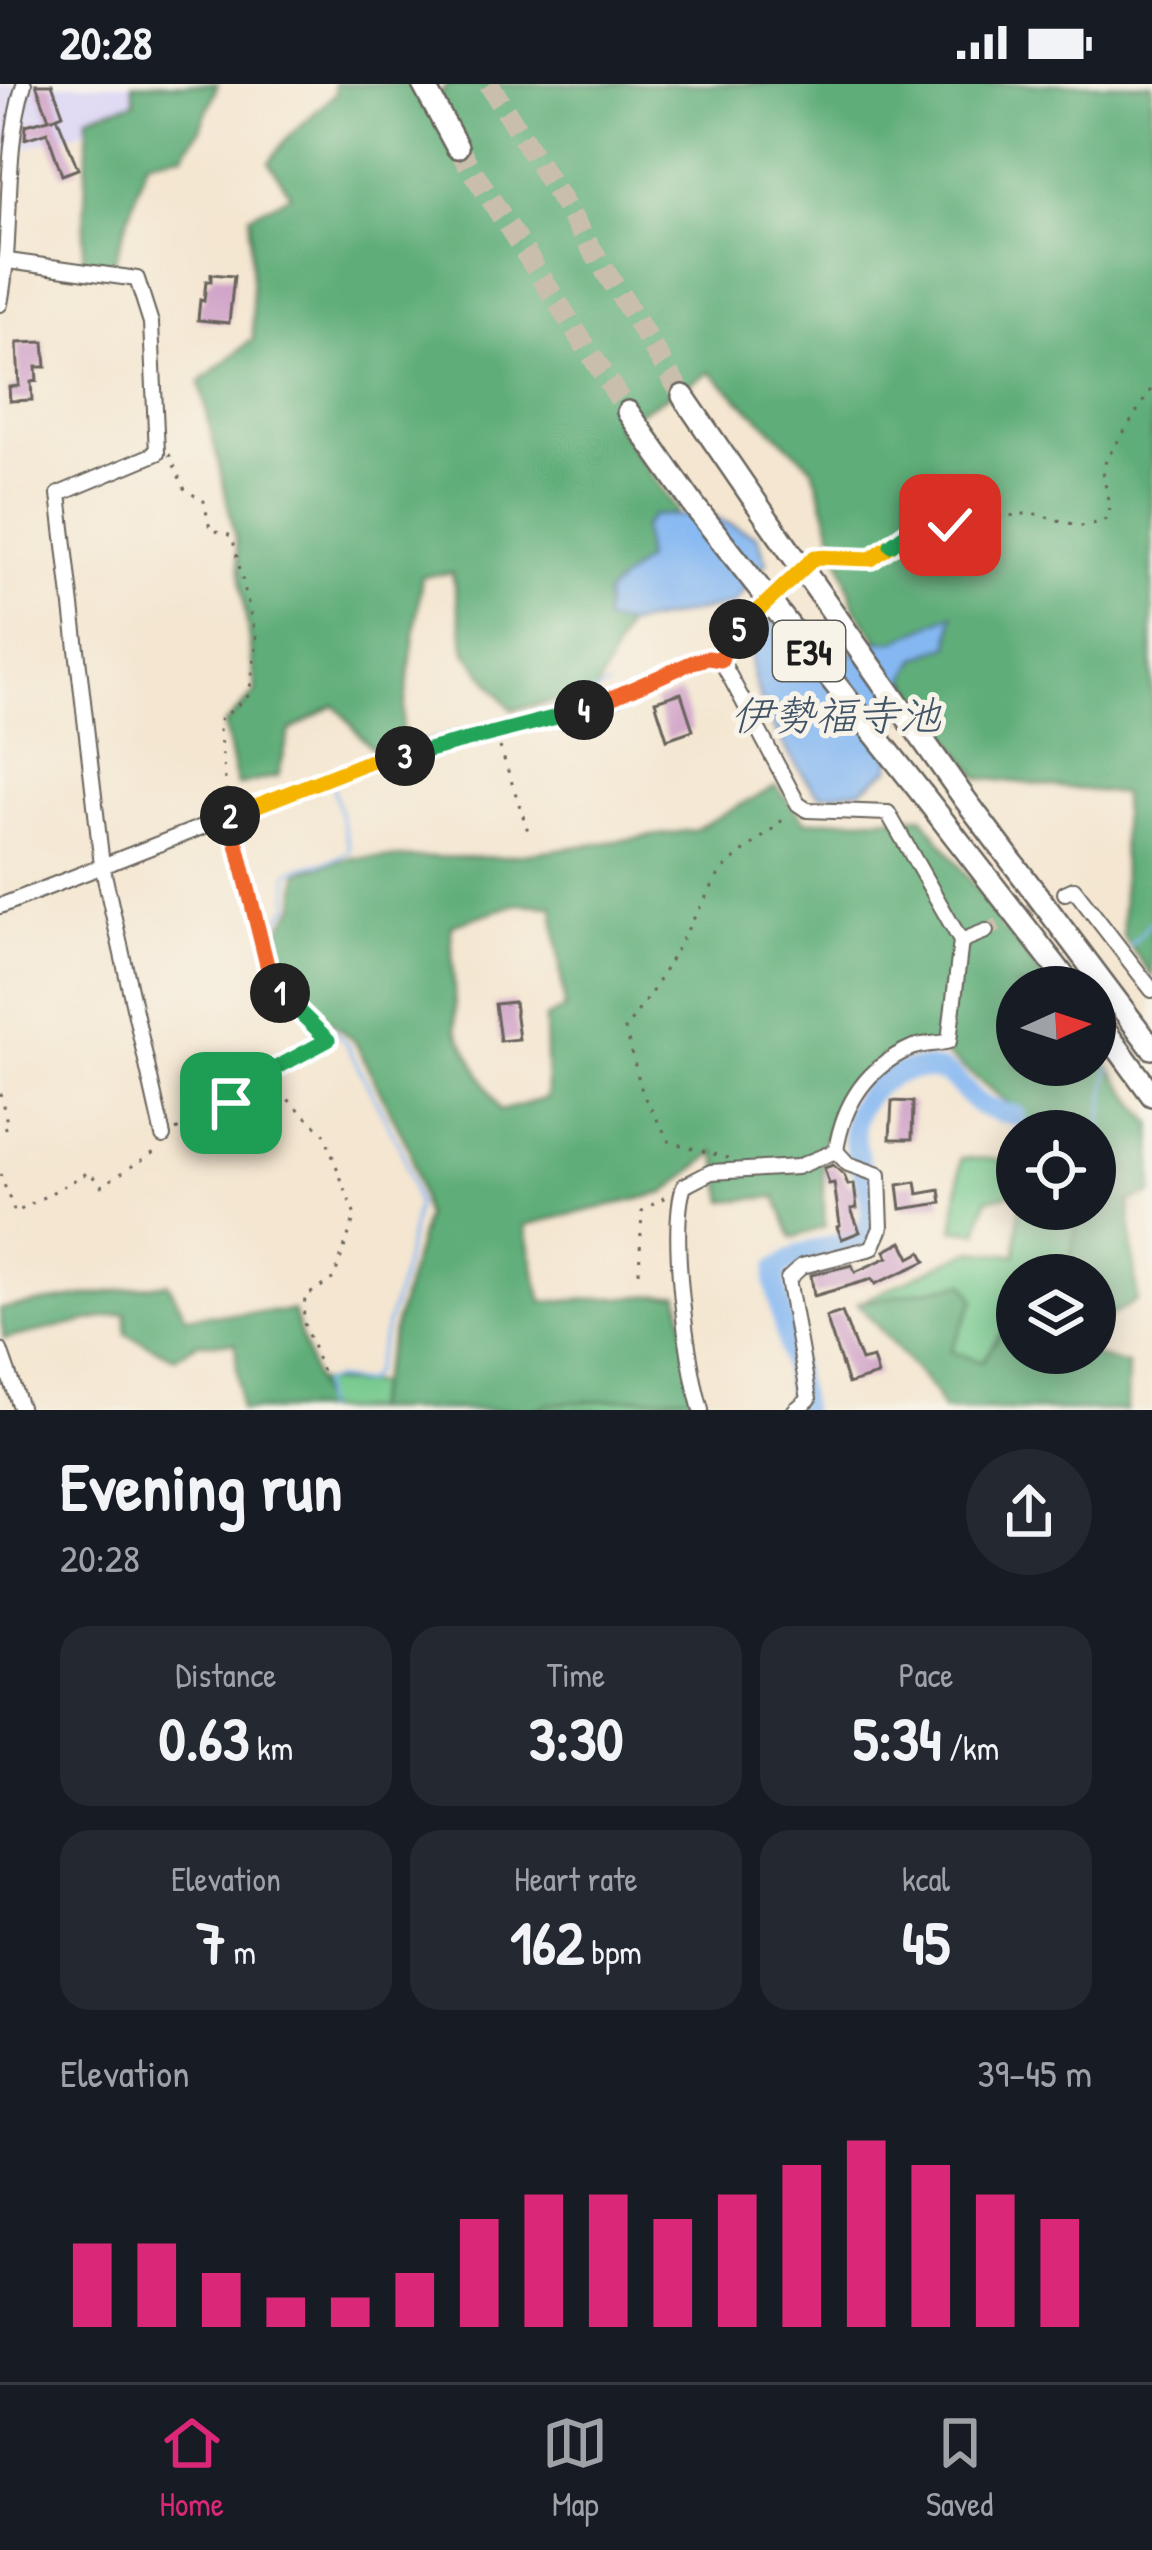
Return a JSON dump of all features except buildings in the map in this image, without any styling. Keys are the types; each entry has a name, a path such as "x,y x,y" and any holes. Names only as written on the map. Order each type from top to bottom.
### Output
{"highway":[{"path":"423,84 458,147"},
{"name":"E34","path":"683,396 964,798 1152,1048"},
{"name":"E34","path":"628,412 695,507 1056,966"},
{"path":"1116,1045 1152,1094"}],"street":[{"path":"0,304 8,261 11,125 24,84"},
{"path":"8,261 136,279 152,323 157,453 59,494 102,865 163,1136"},
{"path":"815,557 727,640 721,660 798,804 807,810 888,813 961,941 949,1041 913,1046 867,1079 850,1099 836,1151"},
{"path":"0,906 368,762 602,705 693,662 721,660"},
{"path":"1065,893 1074,889 1152,990"},
{"path":"961,941 986,931"},
{"path":"701,1410 680,1259 684,1186 711,1172 797,1167 836,1151"},
{"path":"795,1410 809,1400 788,1279 802,1266 858,1254 879,1240 880,1175 856,1168 836,1151"},
{"path":"0,1350 21,1410"}],"path":[{"path":"815,557 871,559 923,526 1032,513 1080,526 1103,522 1110,505 1103,472 1106,460 1152,388"},
{"path":"0,1174 15,1213 89,1172 101,1186 159,1150 163,1136 231,1103 237,1089 328,1040 272,985 230,815 218,722 249,695 256,641 232,536 210,529 204,501 185,490 167,451 157,453"},
{"path":"496,734 529,835"},
{"path":"753,1167 670,1142 644,1095 625,1029 653,990 718,876 729,862 775,830 798,804"},
{"path":"262,1075 324,1132 355,1216 334,1278 305,1297 303,1321 322,1374"},
{"path":"0,1093 8,1126 0,1130"},
{"path":"639,1272 642,1211 684,1186"}],"shaded area":[{"path":"0,84 132,84 135,102 88,116 88,130 5,154 0,150"}],"green space":[{"path":"132,84 218,84 200,129 183,154 147,160 113,265 83,262 88,116 135,102"},
{"path":"334,84 411,84 424,109 449,84 1152,84 1152,977 1123,936 1122,794 979,778 855,608 813,468 710,372 616,425 677,510 596,693 512,710 466,652 452,573 422,576 400,741 371,748 335,705 290,731 278,776 237,786 224,725 256,692 235,536 200,382 253,339 250,215 291,195 269,162 287,138 335,94"},
{"path":"776,786 805,821 922,816 1034,966 996,966 996,1086 1116,1086 1116,1076 1152,1124 1152,1194 1129,1202 1137,1300 1116,1313 1116,1254 1072,1254 1076,1230 1116,1230 1116,1110 1017,1110 944,1053 887,1055 845,1092 822,1146 825,1227 792,1238 776,1197 725,1201 716,1152 665,1193 525,1225 542,1302 679,1294 694,1395 548,1404 535,1410 371,1410 425,1217 409,1148 355,1042 285,984 270,942 296,905 298,872 350,858 502,857 694,830","holes":["517,904 553,906 565,1009 545,1019 547,1098 500,1111 456,1029 451,925"]},
{"path":"961,1158 996,1159 996,1197 987,1199 978,1232 954,1229"},
{"path":"1018,1230 1076,1230 1072,1254 1016,1254"},
{"path":"971,1251 1005,1254 996,1254 996,1341 982,1362 949,1351 975,1299 965,1283 857,1303"},
{"path":"168,1283 186,1316 293,1311 324,1410 240,1410 235,1343 197,1343 175,1358 126,1334 126,1313 4,1339 0,1309"},
{"path":"965,1283 975,1299 950,1351 982,1362 996,1341 996,1374 1116,1374 1116,1362 1128,1365 1127,1410 942,1410 935,1393 857,1303"},
{"path":"315,1382 378,1384 371,1410 324,1410"},
{"path":"694,1395 686,1410 535,1410 548,1404"}],"water":[{"path":"653,515 711,516 757,536 767,562 733,604 631,625 604,622 606,594 645,559 643,527"},
{"name":"伊勢福寺池","path":"953,614 950,645 917,658 906,678 913,694 894,730 890,768 862,789 820,795 783,745 761,701 751,658 757,634 773,621 818,651 847,655 874,641 896,641"}],"waterway":[{"path":"374,754 563,707 608,687"},
{"path":"322,1410 321,1383 334,1379 364,1383 372,1374 417,1205 402,1151 346,1043 284,986 265,937 290,905 288,873 337,859 350,850 332,784"},
{"path":"1130,946 1152,921"},
{"path":"801,1410 775,1281 777,1269 802,1254 864,1238 870,1198 855,1140 862,1103 879,1084 915,1069 946,1073 981,1105 996,1111"},
{"path":"1103,1110 1107,1086"}],"tunnel":[{"path":"489,84 683,396"},
{"path":"457,147 628,412"},
{"path":"986,931 1065,893"}],"route":[{"path":"231,1103 237,1089 328,1040 272,985 230,815 368,762 413,755 602,705 693,662 721,660 727,640 815,557 871,559 910,531 950,525"}]}
